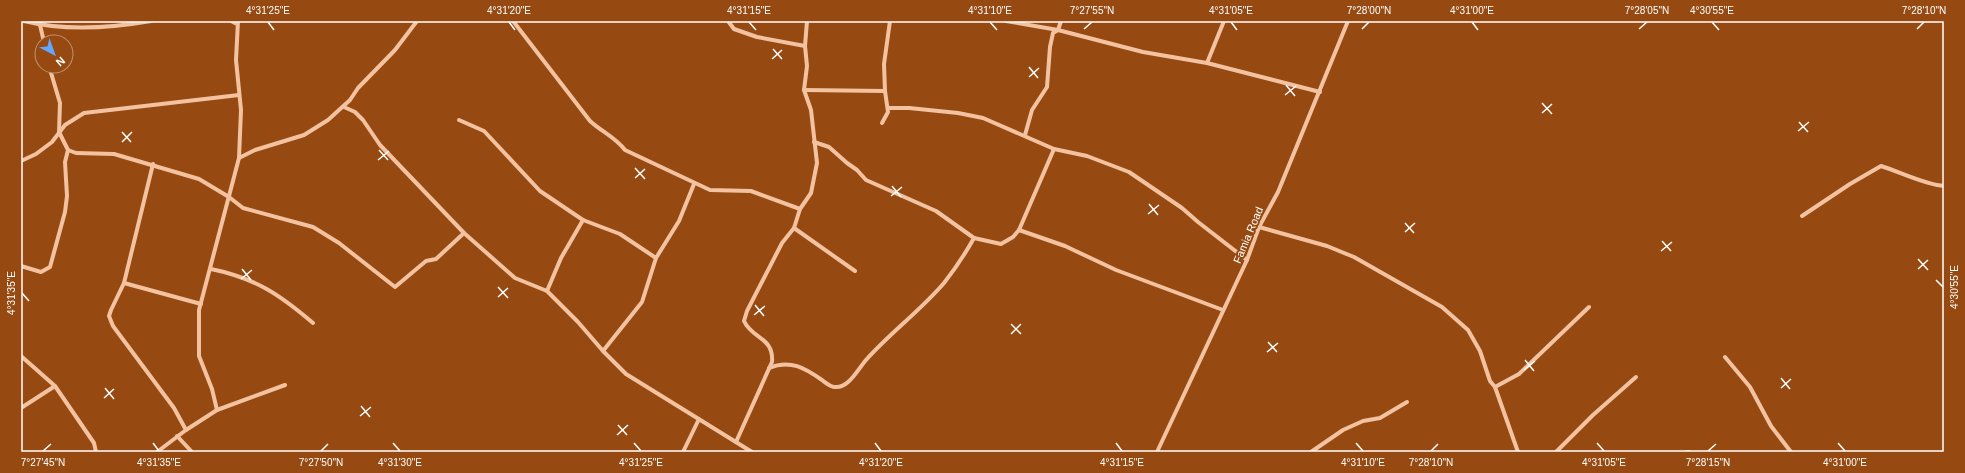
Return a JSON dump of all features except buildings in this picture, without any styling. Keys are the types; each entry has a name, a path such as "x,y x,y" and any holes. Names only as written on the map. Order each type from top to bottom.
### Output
{"street":[{"path":"24,21 82,27 151,21"},
{"path":"217,410 212,389 200,356 199,332 201,304 239,158 241,110 236,60 238,23 231,21"},
{"path":"239,158 255,150 304,134 328,120 344,107 358,88 395,50 417,21"},
{"path":"513,21 590,121 598,129 616,138 626,150 694,184 710,190 751,191 800,209"},
{"path":"728,21 734,29 757,37 805,46"},
{"path":"733,21 734,29"},
{"path":"736,442 772,362 770,347 746,326 744,321 747,311 782,243 794,228 800,209 812,193 817,163 811,110 804,90 807,66 805,46 807,21"},
{"path":"882,123 888,112 885,91 884,64 890,21"},
{"path":"1006,21 1058,30 1143,52 1207,63 1320,92"},
{"path":"1025,135 1032,110 1047,87 1050,46 1053,33 1058,30 1061,21"},
{"path":"1207,63 1224,21"},
{"name":"Famia Road","path":"1157,452 1247,260 1259,227 1278,192 1348,21"},
{"path":"41,23 43,34"},
{"path":"21,266 41,272 50,267 65,212 67,196 65,162 68,150 59,132 60,103 52,74"},
{"path":"804,90 885,91"},
{"path":"21,161 36,154 52,142 65,125 84,113 239,95"},
{"path":"344,107 355,112 363,120 380,145 464,234 515,278 547,291 578,322 603,352 626,374 752,452"},
{"path":"888,108 909,108 958,113 983,118 1025,135 1054,149 1087,156 1129,172 1182,208 1247,260"},
{"path":"458,120 484,131 540,191 583,220 620,234 656,258"},
{"path":"814,142 829,147 857,170 866,180 936,211 974,238 1001,244 1013,237 1019,230 1054,149"},
{"path":"68,150 76,153 114,154 199,178 229,197 242,208 313,227 339,243 396,287 426,261 436,259 464,234"},
{"path":"153,164 124,283 109,316 111,321 174,408 186,430"},
{"path":"1802,216 1850,184 1881,166 1934,185 1944,186"},
{"path":"603,352 642,302 656,258 678,221 694,184"},
{"path":"547,291 561,258 583,220"},
{"path":"1259,227 1326,246 1354,257 1442,307 1468,330 1480,351 1490,381 1495,387 1518,452"},
{"path":"794,228 855,271"},
{"path":"1019,230 1066,246 1116,270 1223,310"},
{"path":"769,368 778,364 792,364 804,368 830,386 835,387 843,385 866,360 944,283 974,238"},
{"path":"211,269 235,274 261,285 288,302 313,323"},
{"path":"124,283 201,304"},
{"path":"1495,387 1519,374 1589,308"},
{"path":"21,356 55,386 94,443 96,452"},
{"path":"1725,357 1750,388 1771,426 1791,452"},
{"path":"1556,452 1593,415 1636,377"},
{"path":"157,452 177,436 217,410 285,384"},
{"path":"21,408 55,386"},
{"path":"1311,452 1318,445 1343,430 1363,421 1380,418 1407,402"},
{"path":"683,452 699,419"},
{"path":"177,436 192,452"}]}
